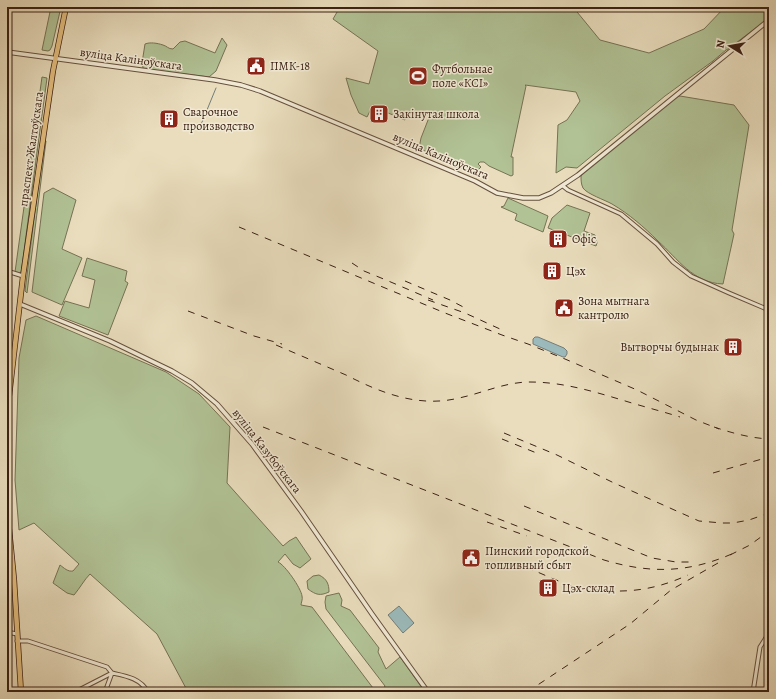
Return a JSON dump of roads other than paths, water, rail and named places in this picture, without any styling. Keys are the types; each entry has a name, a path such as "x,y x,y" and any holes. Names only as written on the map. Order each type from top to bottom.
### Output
{"main road":[{"name":"праспект Жалтоўскага","path":"7,414 9,384 55,59 66,7"},
{"path":"7,489 8,518 14,572 21,692"}],"street":[{"name":"вуліца Каліноўскага","path":"7,52 215,80 250,87 474,181 497,193 523,198 534,198 544,196 563,186 769,20"},
{"path":"563,186 568,190 621,214 653,240 673,262 691,276 769,310"},
{"path":"7,271 24,276"},
{"name":"вуліца Казубоўскага","path":"20,304 110,341 172,371 192,382 217,404 252,444 428,692"},
{"path":"7,572 14,572"},
{"path":"7,632 17,634"},
{"path":"754,692 760,647 769,633"},
{"path":"18,641 28,641 107,667 112,673 136,680 145,686 148,692"},
{"path":"75,692 112,673"},
{"path":"105,692 112,673"}],"water":[{"path":"535,337 564,348 567,351 567,354 563,357 533,344 533,339"},
{"path":"399,606 414,623 403,633 388,615"}],"waterway":[{"path":"204,129 200,127 216,88"}],"railway":[{"path":"239,227 445,313 565,359 637,390 696,420 719,429"},
{"path":"352,263 364,271 433,300"},
{"path":"405,281 450,300 467,309"},
{"path":"428,300 465,313 500,329"},
{"path":"188,311 254,336 282,344"},
{"path":"276,345 373,388 415,400 444,401 521,382 542,382 588,390 680,417"},
{"path":"263,427 604,560 621,565 654,569 685,568 717,560 734,553"},
{"path":"714,427 741,435 769,439"},
{"path":"504,433 557,455 614,483 699,521 733,523 749,520 769,513"},
{"path":"502,439 539,454"},
{"path":"713,473 769,457"},
{"path":"524,506 652,558 676,562 694,562"},
{"path":"487,522 527,536"},
{"path":"730,555 750,545 769,531"},
{"path":"527,692 630,624 671,590 718,563"},
{"path":"526,567 569,585 583,588 616,591 640,590 664,584 688,575"}],"place":[{"name":"ПМК-18","path":"256,66"},
{"name":"Футбольнае поле «КСІ»","path":"418,76"},
{"name":"Закінутая школа","path":"379,114"},
{"name":"Сварочное производство","path":"169,119"},
{"name":"Офіс","path":"558,239"},
{"name":"Цэх","path":"552,271"},
{"name":"Зона мытнага кантролю","path":"564,308"},
{"name":"Вытворчы будынак","path":"733,347"},
{"name":"Пинский городской топливный сбыт","path":"471,558"},
{"name":"Цэх-склад","path":"548,588"}]}
